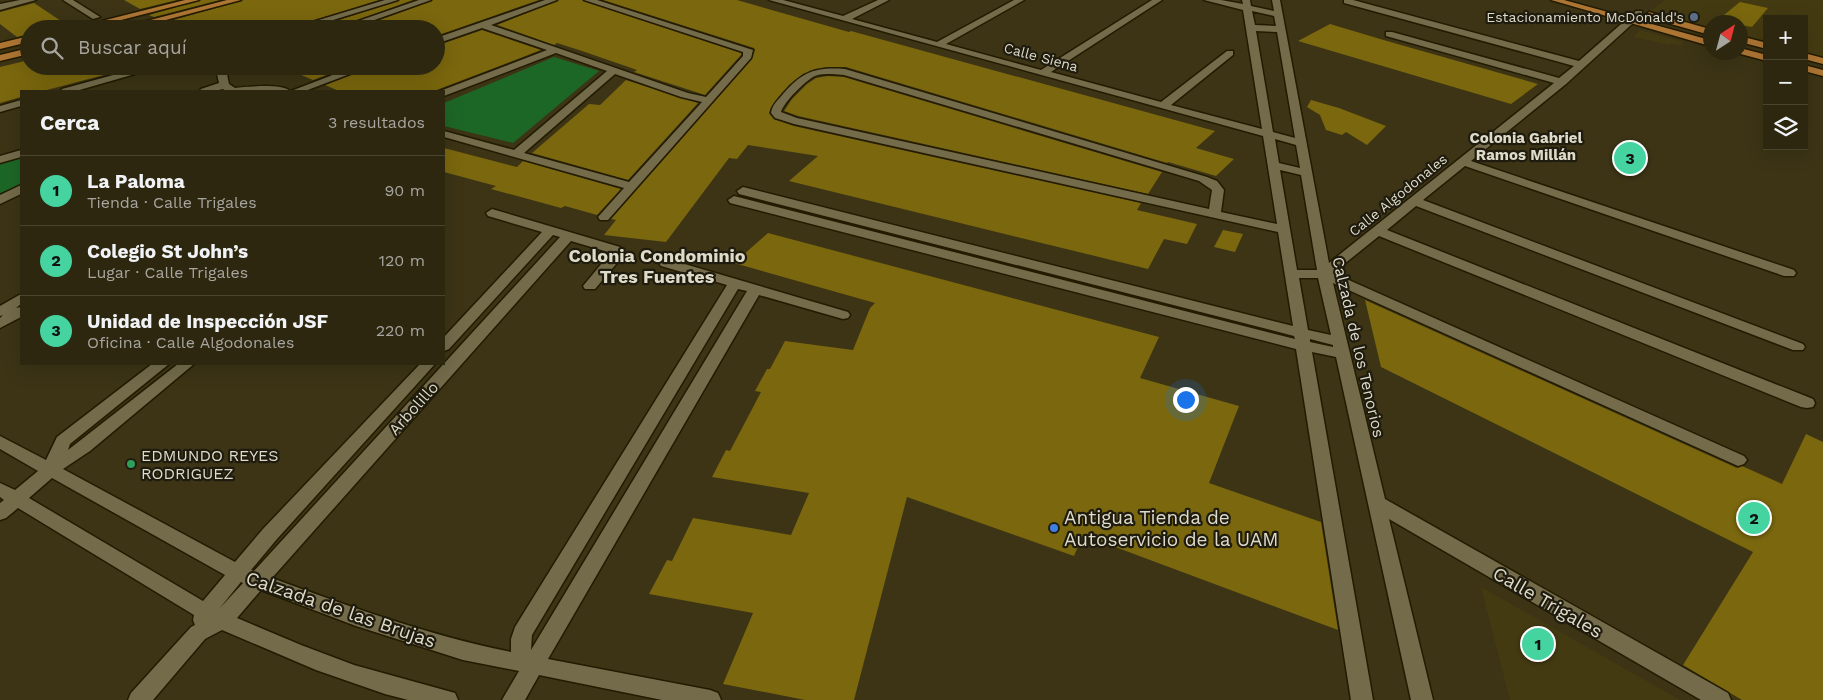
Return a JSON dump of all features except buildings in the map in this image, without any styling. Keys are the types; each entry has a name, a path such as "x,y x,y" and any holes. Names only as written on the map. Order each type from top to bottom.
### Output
{"main road":[{"path":"112,20 195,0"},
{"path":"156,20 237,0"},
{"path":"1555,0 1703,30"},
{"path":"1633,15 1703,40"},
{"path":"0,46 20,42"},
{"path":"1748,42 1763,45"},
{"path":"0,58 20,53"},
{"path":"1748,53 1763,57"},
{"path":"1808,57 1823,61"},
{"path":"1808,69 1823,74"}],"street":[{"path":"0,7 32,0"},
{"path":"67,0 96,17"},
{"path":"324,20 394,0"},
{"path":"366,20 427,0"},
{"path":"445,38 553,0"},
{"path":"588,0 748,50 748,56 604,217"},
{"name":"Calle Siena","path":"773,0 1300,143"},
{"path":"844,19 885,0"},
{"path":"937,44 1020,0"},
{"path":"1043,73 1158,0"},
{"path":"1208,0 1247,4 1279,14"},
{"path":"1347,1 1582,65"},
{"path":"1247,4 1362,700"},
{"path":"1251,28 1279,14"},
{"name":"Calzada de los Tenorios","path":"1279,14 1324,274 1422,700"},
{"name":"Calle Algodonales","path":"1324,274 1562,82 1633,15"},
{"path":"483,25 685,95 708,100"},
{"path":"1389,34 1562,82"},
{"path":"445,93 556,50"},
{"path":"1163,106 1230,53"},
{"path":"516,154 614,70"},
{"path":"1215,214 1218,190 1213,184 1203,179 845,72 811,73 804,77 777,108 776,113 779,116 794,121 1215,214 1283,229"},
{"path":"70,90 125,75"},
{"path":"213,90 228,88 222,75"},
{"path":"299,90 341,75"},
{"path":"246,90 271,90"},
{"path":"0,109 20,103"},
{"path":"445,134 630,186"},
{"path":"0,160 20,153"},
{"path":"1463,162 1789,273"},
{"path":"1273,165 1306,173"},
{"path":"0,200 20,190"},
{"path":"739,195 1342,348"},
{"path":"1414,201 1798,347"},
{"path":"492,213 616,250 615,257 590,286"},
{"path":"1378,231 1807,403"},
{"path":"445,345 560,233"},
{"name":"Arbolillo","path":"214,616 257,581 560,233"},
{"path":"666,264 843,315"},
{"path":"1291,274 1324,274 1738,460"},
{"path":"532,666 523,657 519,647 522,633 735,284"},
{"path":"513,700 755,289"},
{"path":"0,312 20,299"},
{"path":"0,324 20,311"},
{"path":"51,469 63,441 160,365"},
{"path":"0,513 8,494 84,447 186,365"},
{"name":"Arbolillo","path":"214,616 238,573 270,534 427,365"},
{"name":"Calzada de las Brujas","path":"0,442 238,573 356,618 463,651 710,700"},
{"path":"8,494 214,616 312,659 417,694 447,700"},
{"name":"Calle Trigales","path":"1376,503 1720,700"},
{"path":"139,700 214,616"}],"shaded area":[{"path":"1665,0 1823,0 1823,58 1808,54 1808,15 1763,15 1763,42 1748,38 1748,15 1703,15 1703,26 1649,12"},
{"path":"1640,30 1683,42 1680,46 1670,43 1669,45 1634,37"},
{"path":"1481,587 1680,700 1510,700"}],"green space":[{"path":"554,57 599,71 513,143 445,126 445,103"},
{"path":"20,157 20,185 0,195 0,164"}],"place":[{"name":"Estacionamiento McDonald's","path":"1694,17"},
{"name":"Unidad de Inspección JSF","path":"1630,158"},
{"name":"EDMUNDO REYES RODRIGUEZ","path":"131,464"},
{"name":"Colegio St John’s","path":"1754,518"},
{"name":"Antigua Tienda de Autoservicio de la UAM","path":"1054,528"},
{"name":"La Paloma","path":"1538,644"}],"district":[{"name":"Colonia Gabriel Ramos Millán","path":"1526,146"},
{"name":"Colonia Condominio Tres Fuentes","path":"657,266"}]}
